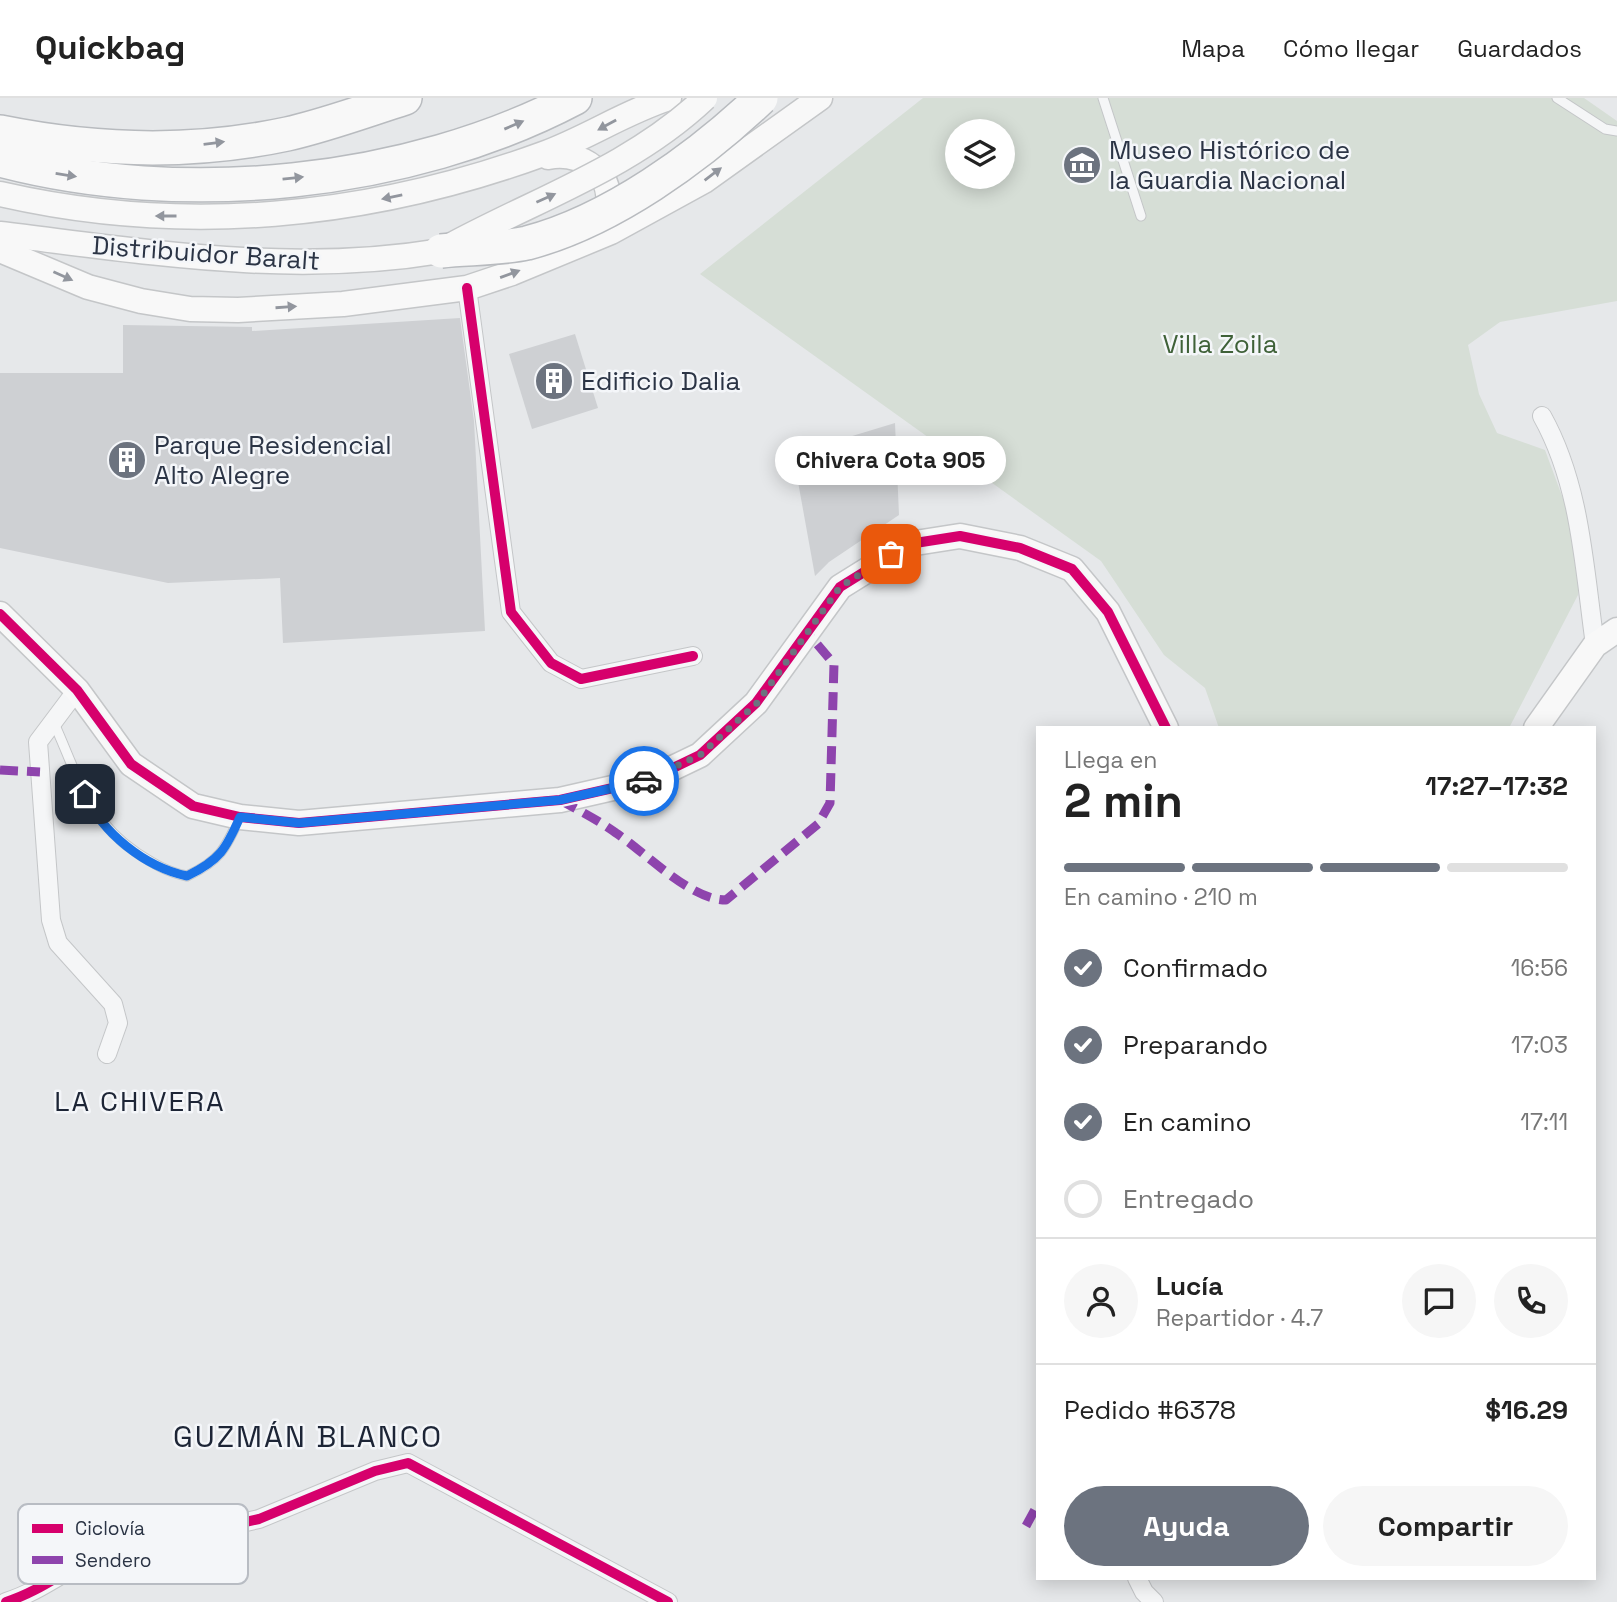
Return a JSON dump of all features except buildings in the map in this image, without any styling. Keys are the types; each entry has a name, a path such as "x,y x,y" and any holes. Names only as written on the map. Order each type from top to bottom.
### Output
{"highway":[{"path":"0,132 59,143 182,147 287,134 405,98"},
{"path":"0,160 46,173 139,183 217,185 263,182 348,171 461,144 498,132 575,98"},
{"path":"442,250 525,243 573,226 619,204 722,135 761,98"}],"main road":[{"path":"0,194 50,205 150,216 299,214 393,197 523,161 576,142 618,118 669,98"},
{"name":"Distribuidor Baralt","path":"0,234 171,256 292,264 391,259 442,250 509,214 601,173 676,125 705,98"},
{"path":"0,250 88,287 141,301 190,309 238,310 343,304 467,288 611,232 704,181 820,98"},
{"path":"523,161 557,155 577,158 595,165 607,182 609,201 603,220 590,234 565,251"},
{"path":"0,614 77,690 131,764 194,806 240,817 299,823 560,800 648,780 700,755 757,703 840,587 909,544 960,536 1020,548 1072,569 1108,612 1165,726"},
{"path":"1537,726 1595,645 1617,630"}],"street":[{"path":"467,288 511,612 551,663 581,679 693,656"},
{"path":"1542,416 1559,447 1577,509 1595,645"},
{"path":"77,690 38,742 51,920 58,943 113,1004 118,1023 107,1054"},
{"path":"248,1521 374,1471 408,1463 668,1602"},
{"path":"1138,1580 1144,1592 1154,1602"},
{"path":"6,1602 40,1590 48,1584"}],"lane":[{"path":"1102,98 1141,216"},
{"path":"1557,98 1605,130 1617,131"},
{"path":"54,721 92,810 127,846 157,867 187,876 201,869 225,850 240,817"}],"green space":[{"name":"Villa Zoila","path":"923,98 1584,98 1617,121 1617,301 1500,322 1468,345 1479,394 1497,433 1545,450 1578,539 1578,595 1510,726 1218,726 1205,688 1164,655 1101,561 700,274"}],"marked path":[{"path":"560,800 609,828 683,884 712,898 726,900 818,824 830,803 834,664 806,631"},
{"path":"0,770 40,772"},
{"path":"1026,1526 1036,1508"}],"cycle path":[{"path":"467,288 511,612 551,663 581,679 693,656"},
{"path":"0,614 77,690 131,764 193,806 240,817 299,823 560,800 648,780 700,755 756,703 840,587 909,544 960,536 1020,548 1072,569 1108,612 1165,726"},
{"path":"248,1521 375,1471 408,1463 668,1602"},
{"path":"6,1602 45,1584"}],"way so far":[{"path":"644,781 700,755 757,703 840,587 891,554"}],"place":[{"name":"Museo Histórico de la Guardia Nacional","path":"1082,165"},
{"name":"Edificio Dalia","path":"554,381"},
{"name":"Parque Residencial Alto Alegre","path":"127,460"},
{"name":"Chivera Cota 905","path":"891,554"}],"district":[{"name":"LA CHIVERA","path":"140,1101"},
{"name":"GUZMÁN BLANCO","path":"308,1437"}],"route":[{"path":"85,794 92,810 103,824 127,846 157,867 187,876 215,860 225,850 240,817 299,823 560,800 644,781"}]}
